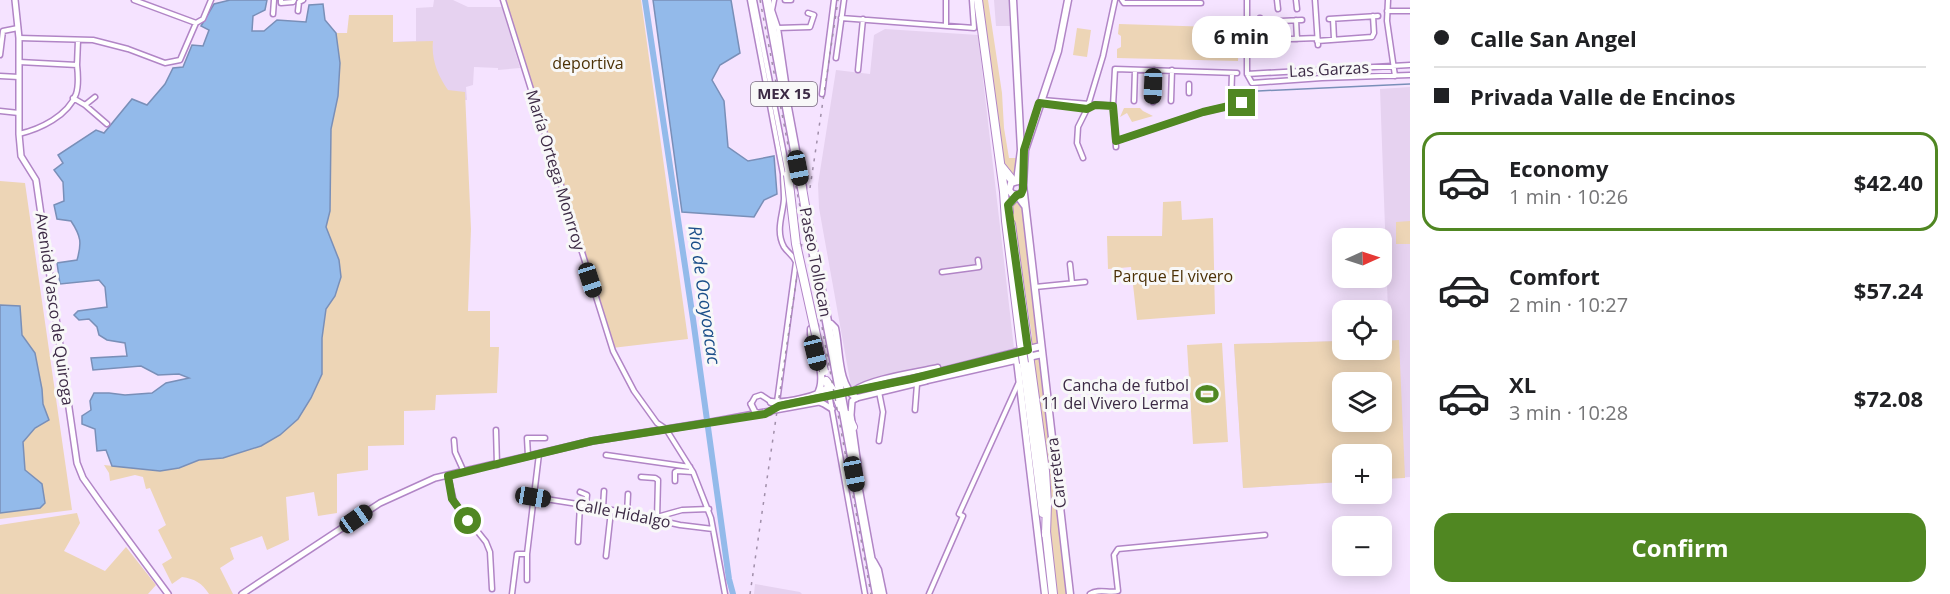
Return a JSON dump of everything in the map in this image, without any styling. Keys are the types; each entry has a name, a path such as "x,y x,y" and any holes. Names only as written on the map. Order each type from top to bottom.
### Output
{"highway":[{"name":"Paseo Tollocan","path":"766,0 877,594"},
{"path":"978,0 999,163 1015,192 1029,353 1045,471 1046,535"},
{"path":"999,163 1015,192 1006,221 1053,594"},
{"path":"788,175 795,244 824,371 827,384 837,397 843,415"},
{"path":"842,402 853,427"}],"main road":[{"path":"1013,0 1023,150"},
{"path":"1023,150 1058,51 1068,0"},
{"name":"Carretera","path":"1023,150 1015,192 1026,209 1070,594"},
{"path":"1015,192 1026,209"},
{"path":"831,324 835,328 845,383 855,397"},
{"path":"815,326 811,329 811,334 822,384 817,395"},
{"path":"914,380 927,380 1029,353 1041,346"},
{"path":"1029,353 1042,354"},
{"path":"914,380 1013,357"},
{"path":"1013,357 1020,381 1018,395 1045,594"},
{"path":"777,404 817,395 822,393 827,384"},
{"path":"1035,392 1039,385 1046,387"},
{"path":"870,555 878,570 882,594"}],"street":[{"name":"Avenida Vasco de Quiroga","path":"15,0 19,38 21,156 36,180 77,463 83,478 168,594"},
{"path":"134,0 198,22"},
{"path":"19,38 78,40 116,45 168,63 181,59 211,0"},
{"path":"273,14 274,0"},
{"path":"281,3 294,1 294,6 298,9 299,2 303,0"},
{"name":"María Ortega Monrroy","path":"503,0 613,351 634,391 657,423 666,429 692,469 709,509 724,594"},
{"path":"752,0 788,175"},
{"path":"752,0 783,174 781,235 784,247 796,262 777,404"},
{"path":"774,0 772,10 778,28 788,82 787,111"},
{"path":"786,0 791,0"},
{"path":"822,94 834,0"},
{"path":"836,58 844,0"},
{"path":"946,0 946,26"},
{"path":"841,18 974,28 972,0"},
{"path":"1083,158 1077,145 1076,134 1088,107 1103,56 1115,0"},
{"path":"1122,0 1124,3 1201,3"},
{"path":"1247,0 1247,74"},
{"path":"1277,0 1278,9"},
{"path":"1296,0 1297,9"},
{"path":"1315,0 1317,41"},
{"path":"1389,0 1389,36 1395,76"},
{"path":"1388,12 1410,11"},
{"path":"778,28 810,27 814,15 807,13"},
{"path":"1302,20 1260,20 1263,40 1317,41 1373,36 1376,16 1331,19 1334,39"},
{"path":"831,24 838,25 841,18"},
{"path":"858,70 863,19"},
{"path":"1296,20 1297,39"},
{"path":"0,55 3,31 18,28"},
{"path":"19,134 44,126 57,116 73,98 78,83 78,40"},
{"path":"19,62 77,65"},
{"name":"Las Garzas","path":"1410,65 1247,74 1252,83 1410,75"},
{"path":"1322,69 1322,78"},
{"path":"1231,105 1235,73 1114,70 1113,106 1116,144 1169,123 1242,103"},
{"path":"1134,101 1135,70"},
{"path":"1152,102 1154,70"},
{"path":"1171,101 1172,70"},
{"path":"0,76 19,77"},
{"path":"1189,84 1190,93"},
{"path":"85,105 95,96"},
{"path":"73,98 107,124"},
{"path":"1040,102 1088,107 1113,106"},
{"path":"0,111 19,113"},
{"path":"942,272 979,267 978,260"},
{"path":"1070,264 1072,283"},
{"path":"1035,287 1085,282"},
{"path":"855,397 854,389 860,386 938,367"},
{"path":"751,404 755,412 765,413 777,404 914,380"},
{"path":"862,514 863,497 850,404 855,397 879,392 914,380"},
{"path":"914,380 915,410"},
{"path":"827,384 865,594"},
{"path":"879,392 884,412 879,441"},
{"path":"747,416 755,397 761,395 777,404"},
{"path":"928,594 963,516 959,514 1018,395"},
{"path":"242,594 386,504 435,478 592,441 819,402 832,409"},
{"path":"496,430 497,465"},
{"path":"528,456 526,439 545,438"},
{"path":"454,440 455,452 464,472"},
{"path":"527,580 527,554 539,453"},
{"path":"606,456 692,469"},
{"path":"675,481 675,472 692,469"},
{"path":"448,476 454,502 486,542 490,552 492,589"},
{"path":"641,477 658,480 656,518 682,510 709,509"},
{"path":"603,508 604,491"},
{"path":"580,492 587,495 586,505"},
{"path":"627,514 628,494"},
{"name":"Calle Hidalgo","path":"533,497 713,529"},
{"path":"578,542 580,504"},
{"path":"606,556 611,511"},
{"path":"1090,594 1104,590 1118,591 1114,555 1118,549 1265,535"},
{"path":"512,594 517,554 527,554"}],"shaded area":[{"path":"434,0 453,0 468,7 504,7 520,68 498,70 498,68 474,67 473,85 466,87 467,100 362,97 393,15 393,42 416,41 416,8 433,7"},
{"path":"994,0 1010,0 1012,26 996,26"},
{"path":"885,29 978,35 1015,357 852,392 819,208 818,184 836,70 870,74 874,35"},
{"path":"1410,87 1410,477 1392,478 1392,444 1332,444 1332,483 1243,488 1234,344 1332,341 1332,360 1392,360 1392,300 1388,300 1387,288 1392,288 1392,228 1385,228 1380,89"},
{"path":"755,584 800,592 802,594 754,594"}],"green space":[{"name":"deportiva","path":"504,0 641,0 688,339 612,348"},
{"path":"982,0 988,0 1009,158 1016,158 1017,173 1014,177 1003,169"},
{"path":"349,15 393,15 393,42 433,41 434,61 444,85 448,90 465,92 471,229 468,311 490,311 490,347 499,347 497,393 436,395 435,410 404,411 404,445 368,446 368,470 337,474 337,513 318,516 314,492 286,497 289,540 267,550 262,536 230,548 234,559 220,568 233,594 209,594 198,582 182,577 172,584 162,564 172,558 158,530 166,525 150,488 146,489 143,477 135,475 110,481 109,473 104,465 160,471 179,468 199,460 223,458 261,446 280,435 322,374 322,338 326,309 336,294 339,260 326,227 330,211 331,129 338,96 340,63 336,33 347,33"},
{"path":"1119,24 1214,27 1214,34 1239,34 1238,61 1117,58 1117,49 1121,47 1121,36 1118,34"},
{"path":"1077,28 1091,30 1087,57 1073,55"},
{"path":"1124,108 1140,108 1153,116 1132,122 1127,113 1120,117"},
{"path":"0,181 25,183 72,510 0,519"},
{"path":"1014,201 1026,209 1041,346 1028,349 1032,336 1020,256 1010,215 1010,208"},
{"name":"Parque El vivero","path":"1181,201 1182,220 1213,218 1215,314 1137,320 1131,267 1108,269 1107,236 1162,236 1163,202"},
{"path":"1410,221 1410,244 1396,244 1396,222"},
{"path":"1392,340 1399,340 1405,478 1392,479 1392,444 1332,444 1332,483 1243,488 1234,344 1332,341 1332,360 1392,360"},
{"name":"Cancha de futbol 11 del Vivero Lerma","path":"1222,343 1228,442 1193,444 1187,345"},
{"path":"1040,358 1068,594 1055,594 1033,360"},
{"path":"77,513 80,523 64,551 105,571 126,547 156,585 148,594 0,594 0,525"}],"water":[{"path":"230,0 267,0 265,10 253,16 252,31 264,31 277,20 306,22 309,5 323,4 325,20 336,33 340,63 338,96 331,129 330,211 326,227 339,260 341,277 335,296 326,309 322,338 322,374 298,419 280,435 261,446 223,458 199,460 179,468 160,471 112,466 106,450 97,451 95,429 82,424 82,416 91,410 90,401 94,393 125,395 152,393 166,383 189,378 179,374 158,375 141,366 93,370 91,358 127,356 125,343 107,340 99,335 97,327 89,319 79,320 74,315 78,311 107,307 105,287 99,280 60,284 57,263 77,260 80,244 79,235 71,221 57,219 54,205 64,201 63,182 54,170 63,163 58,155 96,130 104,133 132,99 147,105 165,84 173,68 183,67 192,45 203,46 209,30 201,26 214,4"},
{"path":"653,0 731,0 740,53 720,65 712,80 724,101 728,147 748,161 774,156 777,194 764,200 754,217 682,212"},
{"path":"0,305 20,306 22,335 35,353 43,404 49,420 35,428 23,442 25,470 42,484 45,503 40,508 0,513"}],"waterway":[{"name":"Rio de Ocoyoacac","path":"645,0 733,594"},
{"path":"1258,91 1410,84"}],"railway":[{"path":"760,0 871,594"},
{"path":"810,188 838,0"},
{"path":"750,594 802,242"}],"place":[{"name":"Cancha de futbol 11 del Vivero Lerma","path":"1207,394"}],"route":[{"path":"468,521 452,499 448,476 592,441 765,414 779,406 911,379 1028,350 1008,205 1017,195 1021,194 1023,189 1024,150 1039,103 1087,109 1095,105 1113,106 1116,141 1203,112 1242,103"}]}
